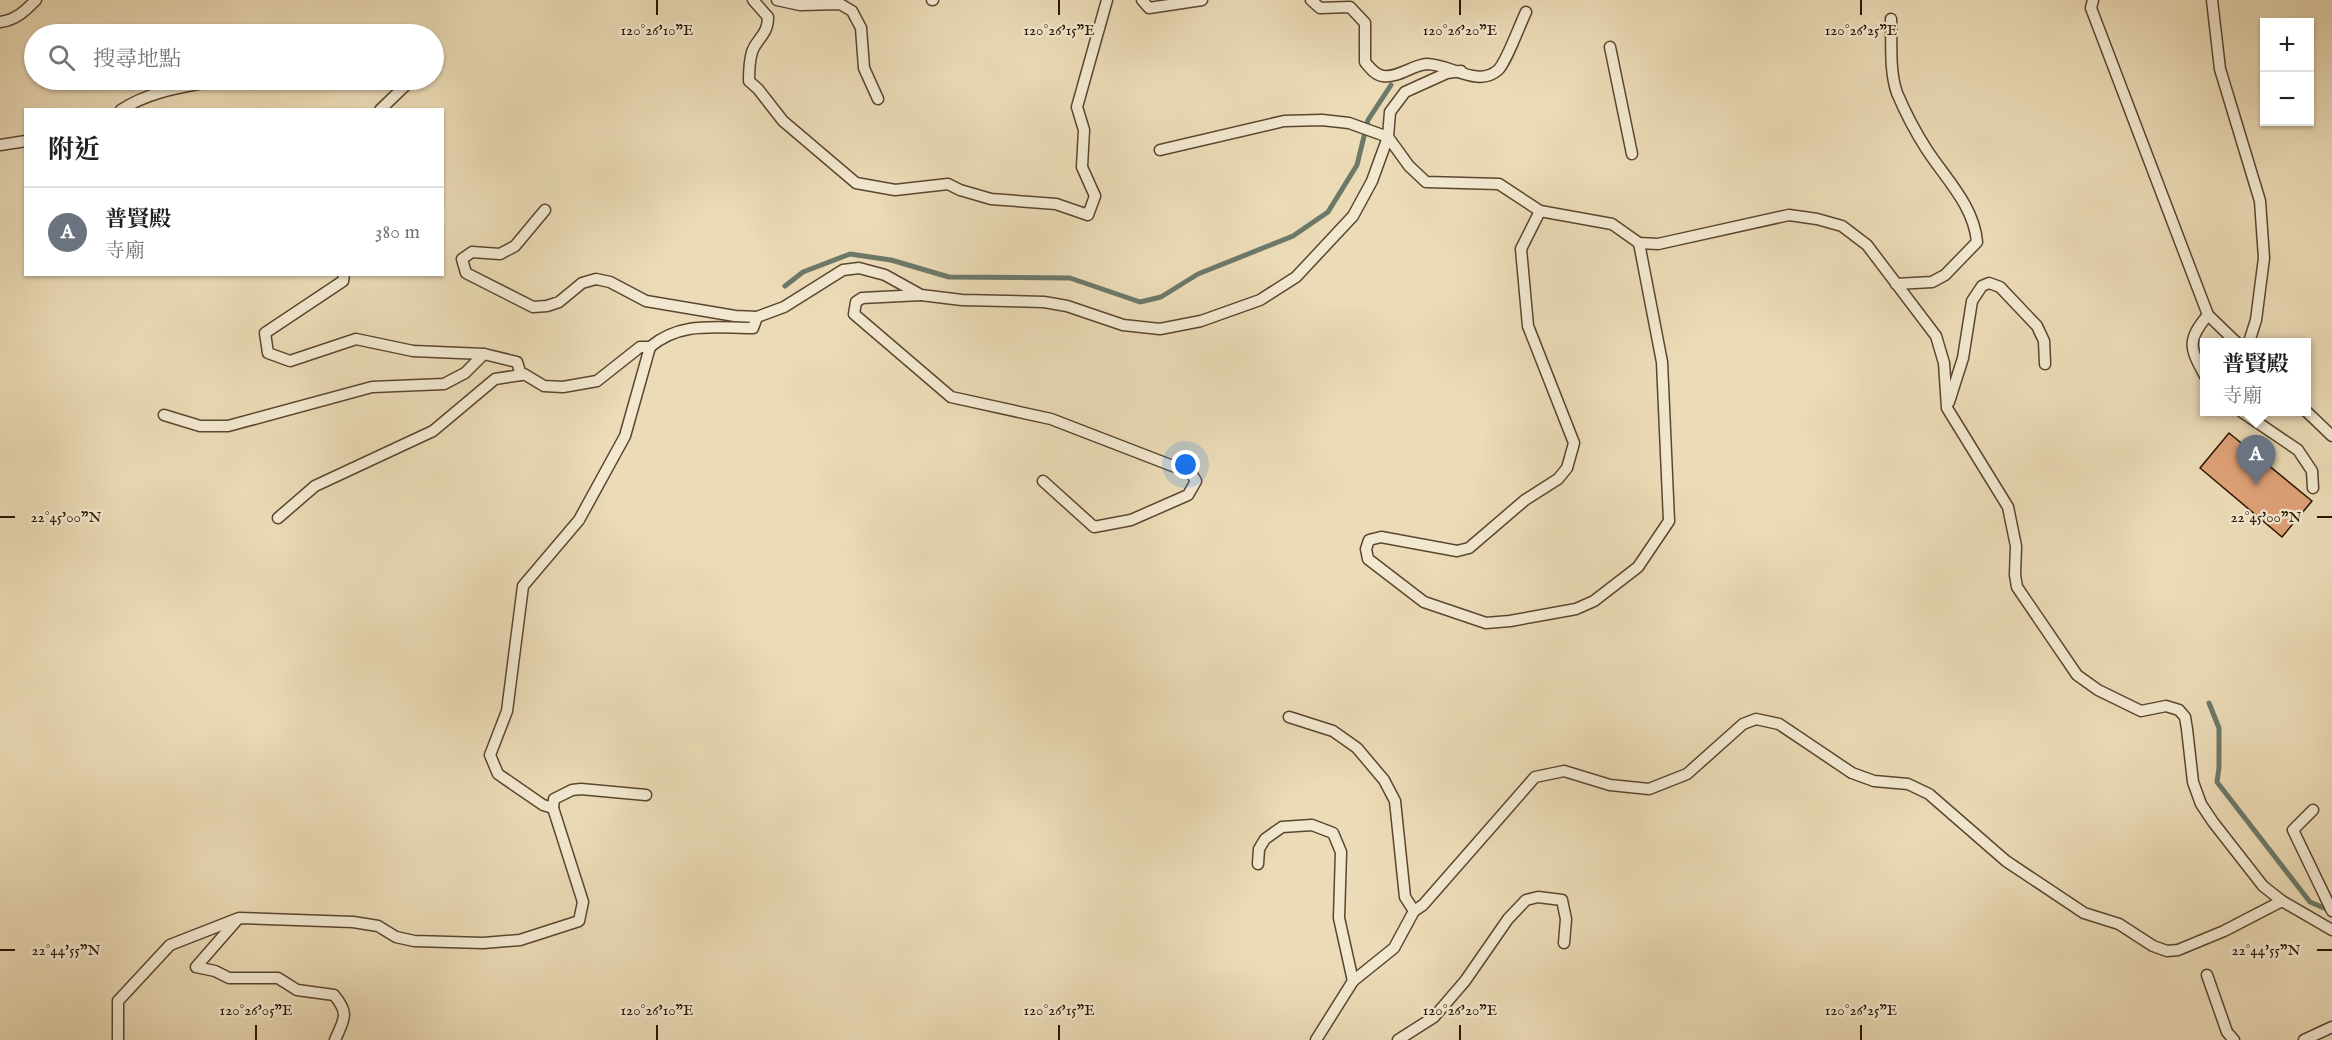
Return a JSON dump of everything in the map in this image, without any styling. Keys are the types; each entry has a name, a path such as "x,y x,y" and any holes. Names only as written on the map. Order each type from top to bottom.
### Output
{"lane":[{"path":"0,22 22,14 36,0"},
{"path":"753,0 768,17 768,28 753,50 748,68 749,81 758,89 783,122 856,183 895,190 948,184 990,199 1056,204 1088,215 1095,196 1082,167 1084,130 1077,106 1107,0"},
{"path":"777,0 800,5 840,4 852,11 861,28 864,68 878,99"},
{"path":"1142,0 1149,8 1202,0"},
{"path":"1311,0 1320,8 1350,7 1365,23 1365,62 1378,75 1386,77 1426,64 1461,71 1478,78 1491,75 1500,69 1526,12"},
{"path":"2093,0 2091,8 2208,315 2232,338"},
{"path":"2212,0 2220,69 2260,201 2264,258 2256,320 2250,338"},
{"path":"1891,19 1893,77 1898,93 1926,148 1976,225 1977,242 1946,275 1932,282 1896,284"},
{"path":"1610,47 1632,154"},
{"path":"1043,481 1094,527 1131,519 1188,495 1196,481 1191,473 1051,419 951,398 854,314 856,302 862,298 921,295 962,300 1044,302 1067,306 1122,325 1160,329 1201,321 1260,300 1296,277 1353,216 1372,181 1388,137 1390,112 1405,92 1448,73 1461,71"},
{"path":"124,108 135,100 169,90"},
{"path":"382,108 401,90"},
{"path":"1160,150 1284,121 1322,120 1349,123 1388,137 1409,166 1426,182 1499,184 1540,212 1612,224 1639,243 1658,244 1790,215 1842,225 1867,245 1936,336 1944,363 1947,408 2008,507 2016,546 2017,587 2078,675 2098,690 2141,711 2166,706 2179,710 2185,717 2193,782 2201,804 2263,886 2282,901 2332,930"},
{"path":"0,145 24,141"},
{"path":"544,210 515,246 500,254 472,252 462,259 466,273 533,307 559,302 582,284 597,279 610,282 646,301 735,316 757,317 784,307 843,270 859,268 872,270 921,295"},
{"path":"1540,212 1521,249 1528,326 1574,443 1567,468 1558,479 1525,500 1469,548 1457,551 1381,537 1370,540 1366,549 1368,559 1424,602 1486,623 1576,609 1594,601 1638,567 1669,521 1662,362 1639,243"},
{"path":"344,276 343,281 265,333 268,353 290,361 356,339 413,351 484,354 517,362 521,375"},
{"path":"1947,408 1962,358 1972,301 1982,286 1989,284 2000,287 2037,326 2044,341 2045,364"},
{"path":"2200,367 2193,354 2194,331 2208,315"},
{"path":"554,808 543,805 498,774 490,755 507,711 523,586 579,520 625,436 650,347 662,337 695,326 753,328 757,317"},
{"path":"278,518 315,486 433,431 495,379 524,374 544,386 563,387 597,381 640,347 650,347"},
{"path":"164,415 200,426 228,426 372,387 444,384 465,372 484,354"},
{"path":"2311,415 2332,436"},
{"path":"2249,416 2298,450 2312,471 2313,488"},
{"path":"1289,717 1333,731 1357,748 1384,780 1395,801 1405,897 1414,911"},
{"path":"1316,1040 1353,981 1394,948 1414,911 1424,905 1535,777 1564,771 1610,785 1649,789 1687,774 1743,724 1756,719 1779,723 1852,773 1874,781 1908,784 1929,794 2006,861 2084,913 2119,924 2160,949 2178,950 2224,931 2282,901"},
{"path":"118,1040 118,1001 170,945 239,918 353,922 378,926 396,937 414,941 483,943 520,940 579,921 583,902 554,808 554,799 572,790 581,789 646,795"},
{"path":"2313,810 2293,830 2332,911"},
{"path":"1258,864 1259,849 1262,844 1282,827 1312,825 1333,833 1341,852 1339,918 1353,981"},
{"path":"1398,1040 1434,1017 1465,981 1508,919 1526,900 1538,897 1562,900 1566,919 1564,943"},
{"path":"239,918 196,967 216,971 229,978 278,978 297,990 334,995 343,1006 345,1016 335,1040"},
{"path":"2207,975 2227,1032 2234,1040"},
{"path":"2304,1040 2332,1027"}],"building":[{"path":"2229,433 2312,501 2282,537 2200,468"}],"waterway":[{"path":"785,286 803,272 850,254 891,260 949,277 1070,278 1140,302 1161,297 1198,274 1293,236 1328,212 1357,165 1368,120 1391,85"},
{"path":"2209,703 2219,728 2217,782 2310,902 2331,911"}],"place":[{"name":"普賢殿","path":"2256,485"}]}
